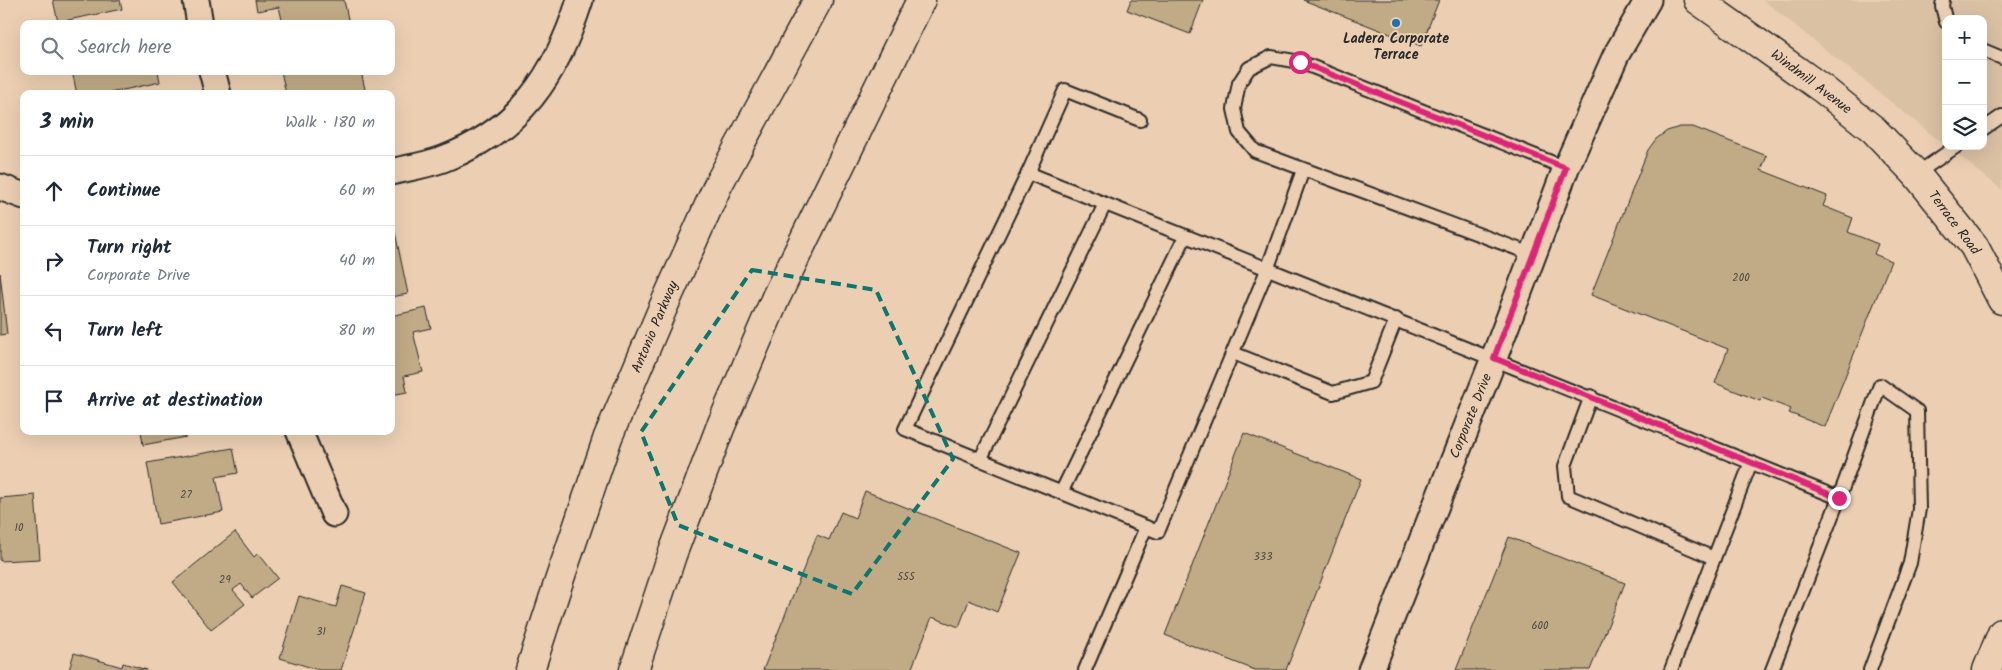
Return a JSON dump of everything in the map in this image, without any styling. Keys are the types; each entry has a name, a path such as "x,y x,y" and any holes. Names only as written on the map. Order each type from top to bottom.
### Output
{"main road":[{"name":"Antonio Parkway","path":"530,670 608,437 662,310 718,185 818,0"},
{"path":"634,670 679,537 720,428 742,376 781,288 921,0"},
{"name":"Windmill Avenue","path":"1698,0 1874,130 1916,174"},
{"name":"Terrace Road","path":"1916,174 1974,246 2002,300"},
{"path":"1988,670 2002,633"}],"street":[{"path":"196,0 199,20"},
{"path":"395,171 443,159 497,132 504,126 536,92 550,72 564,46 580,0"},
{"name":"Corporate Drive","path":"1371,670 1494,358 1566,168 1616,55 1648,0"},
{"path":"213,75 217,90"},
{"path":"0,187 20,194"},
{"path":"301,435 334,514"}],"lane":[{"path":"1943,0 1944,15"},
{"path":"1987,52 2002,58"},
{"path":"1534,255 1255,151 1239,132 1234,109 1239,83 1249,68 1270,57 1300,62 1566,168"},
{"path":"1140,120 1065,90 1028,173 906,429 1158,532 1268,270 1303,170"},
{"path":"1987,126 2002,116"},
{"path":"1916,174 1951,150"},
{"path":"1028,173 1268,270 1591,396 1839,498"},
{"path":"980,460 1105,204"},
{"path":"1061,493 1185,237"},
{"path":"1233,354 1333,393 1371,382 1396,319"},
{"path":"1772,670 1839,498 1880,385 1917,411 1919,509 1910,563 1870,670"},
{"path":"1591,396 1565,466 1568,496 1714,558"},
{"path":"1670,670 1751,462"},
{"path":"1085,670 1146,527"}],"highlighted area":[{"path":"752,270 876,290 953,459 852,594 678,525 641,432"}],"shaded area":[{"path":"1763,0 2002,0 2002,190 1952,150 1987,150 1987,15 1942,15 1942,143"}],"building":[{"path":"53,0 120,0 122,9 68,20 58,20"},
{"path":"255,0 344,0 348,20 282,20 279,7 257,11"},
{"path":"1131,0 1203,0 1190,34 1127,10"},
{"name":"Ladera Corporate Terrace","path":"1303,0 1439,0 1421,46"},
{"path":"73,75 159,75 160,82 123,90 76,90"},
{"path":"282,75 362,75 365,90 285,90"},
{"path":"1680,127 1693,127 1767,156 1761,170 1827,196 1823,206 1853,218 1848,232 1878,244 1874,254 1891,261 1825,427 1789,413 1791,409 1762,398 1760,401 1715,383 1728,349 1591,295 1648,150 1656,139 1667,131"},
{"path":"395,232 408,294 395,296"},
{"path":"0,273 7,334 0,335"},
{"path":"426,308 431,328 413,332 423,372 404,376 407,392 395,394 395,315"},
{"path":"1244,433 1361,479 1286,670 1255,670 1165,635"},
{"path":"142,435 186,435 186,437 143,445"},
{"path":"233,448 238,473 216,477 223,512 158,524 147,463"},
{"path":"865,491 1021,553 997,612 969,600 959,627 932,617 911,670 763,670 817,535 829,540 841,512 855,518"},
{"path":"35,495 40,559 0,561 0,498"},
{"path":"235,532 254,557 258,553 278,578 252,598 241,584 233,590 245,604 211,630 173,582"},
{"path":"1509,537 1625,583 1590,670 1456,670"},
{"path":"342,586 366,593 341,670 319,670 280,658 299,596 336,607"},
{"path":"74,653 122,667 123,663 147,670 69,670"}],"place":[{"name":"Ladera Corporate Terrace","path":"1396,23"}],"route":[{"path":"1300,62 1566,168 1494,358 1839,498"}]}
